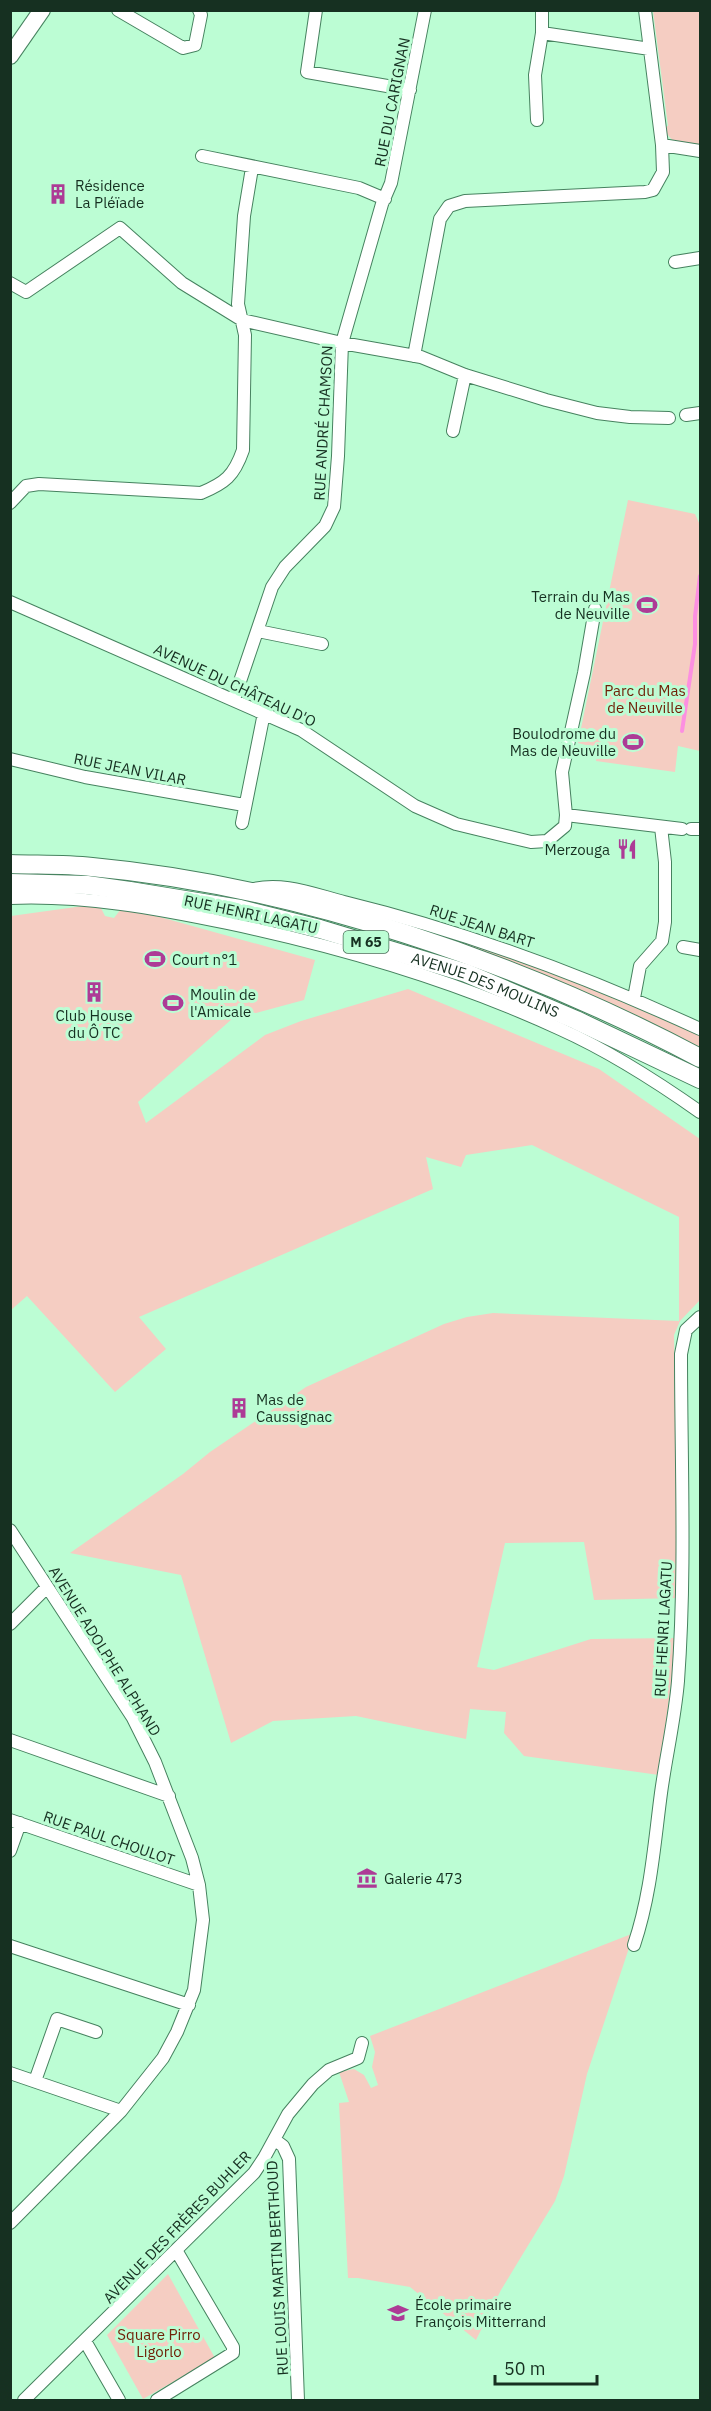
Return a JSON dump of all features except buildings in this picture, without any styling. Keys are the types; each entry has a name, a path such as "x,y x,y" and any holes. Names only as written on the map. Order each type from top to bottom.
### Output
{"main road":[{"path":"10,56 35,24 42,10"},
{"name":"AVENUE DES MOULINS","path":"10,864 91,867 176,878 245,891 379,927 521,975 700,1058"},
{"name":"AVENUE DES MOULINS","path":"10,883 87,885 130,891 240,909 320,929 466,973 576,1020 700,1079"}],"street":[{"path":"118,10 183,48 195,45 200,13 214,11"},
{"path":"316,10 307,72 410,90"},
{"name":"RUE DU CARIGNAN","path":"385,198 391,183 425,10"},
{"path":"537,120 535,75 542,33 542,10"},
{"path":"414,356 440,219 449,206 465,201 653,190 663,172 662,145 645,10"},
{"path":"542,33 650,49"},
{"path":"662,145 700,151"},
{"path":"201,156 359,188 385,198"},
{"path":"10,503 26,486 39,484 201,493 231,476 243,450 245,335 238,304 244,216 252,168"},
{"name":"RUE ANDRÉ CHAMSON","path":"234,699 272,587 285,567 325,526 334,507 342,343 385,198"},
{"path":"10,283 26,292 120,228 182,283 242,320 342,343 414,356 465,375 597,413 669,418"},
{"path":"675,262 700,258"},
{"path":"453,431 465,375"},
{"path":"686,415 700,412"},
{"name":"AVENUE DU CHÂTEAU D'O","path":"10,602 301,730 415,806 456,824 519,841 547,841 561,832 565,826 566,815"},
{"path":"595,609 584,673 562,772 566,815 691,829"},
{"path":"258,631 322,644"},
{"path":"242,823 264,713"},
{"name":"RUE JEAN VILAR","path":"10,759 85,777 244,805"},
{"path":"634,998 640,966 662,941 665,922 662,827"},
{"name":"RUE JEAN BART","path":"245,891 270,886 300,890 383,911 495,945 634,998 700,1029"},
{"name":"RUE HENRI LAGATU","path":"10,897 74,898 189,915 288,936 388,964 464,990 559,1029 603,1050 700,1112"},
{"path":"684,947 700,950"},
{"name":"RUE HENRI LAGATU","path":"634,1945 650,1885 661,1790 678,1684 682,1608 681,1354 686,1330 700,1317"},
{"name":"AVENUE ADOLPHE ALPHAND","path":"10,2223 16,2210 121,2111 163,2058 194,1990 203,1920 199,1885 192,1858 169,1796 133,1718 12,1538"},
{"path":"10,1624 47,1587"},
{"path":"10,1740 169,1796"},
{"path":"10,1851 15,1822"},
{"name":"RUE PAUL CHOULOT","path":"15,1822 199,1885"},
{"path":"10,1946 189,2005"},
{"path":"35,2081 57,2019 96,2032"},
{"name":"AVENUE DES FRÈRES BUHLER","path":"24,2400 254,2173 288,2114 307,2090 329,2070 358,2058 362,2043"},
{"path":"10,2073 121,2111"},
{"name":"RUE LOUIS MARTIN BERTHOUD","path":"275,2140 284,2146 289,2159 298,2400"},
{"path":"157,2400 233,2353 233,2347 176,2250"},
{"path":"85,2341 119,2400"}],"green space":[{"path":"653,11 700,11 700,146 688,146 674,141 664,127 668,126"},
{"name":"Parc du Mas de Neuville","path":"628,500 695,514 700,525 700,751 678,746 675,772 596,761 598,748 578,743"},
{"path":"83,906 101,908 105,916 114,918 121,909 160,917 315,960 304,1000 256,1013 241,1011 138,1102 146,1123 265,1035 301,1021 408,989 599,1069 700,1139 700,1300 680,1321 674,1335 678,1598 594,1600 584,1542 505,1543 477,1667 494,1670 591,1639 677,1638 659,1775 524,1756 504,1733 506,1712 470,1709 466,1739 356,1716 273,1721 231,1743 181,1575 70,1553 183,1474 210,1452 306,1387 444,1324 493,1313 679,1321 679,1217 532,1145 466,1155 461,1167 426,1157 433,1189 139,1317 166,1349 115,1392 27,1296 11,1310 11,916"},
{"path":"390,918 535,964 700,1034 700,1053"},
{"path":"634,1933 587,2074 564,2176 555,2201 501,2290 476,2340 410,2287 348,2278 339,2103 349,2102 339,2072 354,2069 364,2075 371,2088 378,2085 372,2067 375,2052 370,2036"},
{"name":"Square Pirro Ligorlo","path":"168,2274 215,2358 143,2399 107,2335"}],"waterway":[{"path":"682,731 695,644 695,616 700,576"}],"place":[{"name":"Résidence La Pléïade","path":"58,194"},
{"name":"Terrain du Mas de Neuville","path":"647,605"},
{"name":"Boulodrome du Mas de Neuville","path":"633,742"},
{"name":"Merzouga","path":"627,849"},
{"name":"Court n°1","path":"155,959"},
{"name":"Club House du Ô TC","path":"94,992"},
{"name":"Moulin de l'Amicale","path":"173,1003"},
{"name":"Mas de Caussignac","path":"239,1408"},
{"name":"Galerie 473","path":"367,1878"},
{"name":"École primaire François Mitterrand","path":"398,2313"}]}
